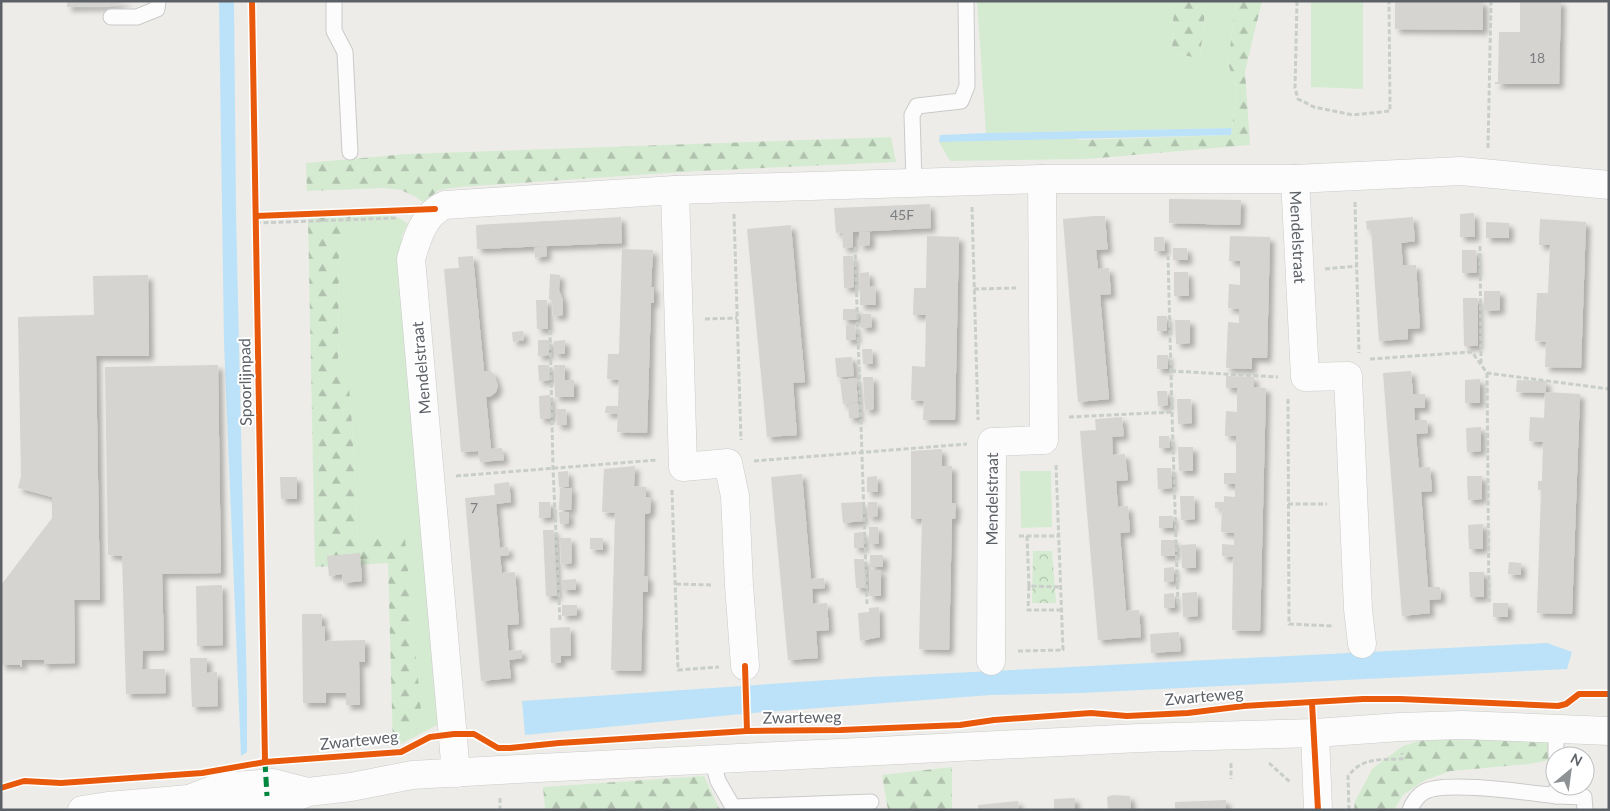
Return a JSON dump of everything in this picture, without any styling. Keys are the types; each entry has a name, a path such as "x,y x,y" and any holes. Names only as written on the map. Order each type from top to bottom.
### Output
{"street":[{"name":"Mendelstraat","path":"456,773 411,259 418,233 432,213 445,205 733,188 1042,179 1295,179 1461,171 1609,185"},
{"path":"1042,179 1044,429"},
{"name":"Mendelstraat","path":"1295,179 1296,378"},
{"path":"675,190 683,467 735,463 739,585 745,666"},
{"path":"1296,378 1353,368 1354,504 1361,635"},
{"name":"Mendelstraat","path":"992,656 992,535 985,442 1044,429"},
{"path":"82,810 158,805 189,800 220,787 273,783 308,792 351,787 412,775 712,759 1139,738 1314,733 1462,725 1609,731"},
{"path":"1314,733 1318,810"}],"lane":[{"path":"111,17 136,17 157,9 158,1"},
{"path":"334,1 334,31 345,52 350,152"},
{"path":"914,183 912,115 916,106 961,101 967,86 966,1"},
{"path":"1556,728 1556,746"},
{"path":"712,759 718,781 733,807 871,802"},
{"path":"1410,810 1423,792 1444,786 1545,790"},
{"path":"1580,796 1584,797 1585,810"}],"path":[{"path":"1297,1 1296,88 1298,99 1314,107 1353,115 1390,111 1389,1"},
{"path":"1488,174 1491,2"},
{"path":"1355,176 1353,368 1472,352 1487,373 1489,602"},
{"path":"733,188 735,463 985,442 974,288 971,181"},
{"path":"256,219 432,213"},
{"path":"256,219 432,213"},
{"path":"256,219 256,233"},
{"path":"1480,246 1481,363"},
{"path":"855,248 867,604"},
{"path":"1168,256 1178,605"},
{"path":"974,288 1043,288"},
{"path":"550,330 553,468 560,622"},
{"path":"1171,371 1296,378 1288,504 1289,624 1361,635"},
{"path":"1487,373 1609,389"},
{"path":"992,656 1063,650 1056,453 1044,429 1172,412"},
{"path":"431,478 683,458"},
{"path":"672,487 678,670 745,666"},
{"path":"1288,504 1354,504"},
{"path":"992,535 1058,536"},
{"path":"1027,536 1028,610 1061,610"},
{"path":"676,584 739,585"},
{"path":"1029,586 1060,587"},
{"path":"1231,755 1231,779"},
{"path":"1348,776 1349,810"}],"green space":[{"path":"977,1 1174,1 1172,52 1200,59 1206,1 1236,1 1228,64 1237,87 1232,128 986,133"},
{"path":"1174,1 1206,1 1200,59 1172,52"},
{"path":"1236,1 1262,1 1245,71 1250,145 1087,159 1078,140 1231,135 1237,87 1228,64"},
{"path":"1311,1 1363,1 1363,89 1311,87"},
{"path":"891,137 896,162 698,171 459,187 439,190 423,202 401,190 384,188 307,191 306,163 407,154"},
{"path":"983,139 1078,139 1087,159 950,161 939,142"},
{"path":"384,215 396,217 408,224 402,235 400,269 441,702 437,725 393,748 415,732 405,539 358,539 351,407 338,369 339,244 351,216"},
{"path":"351,216 339,245 338,369 348,380 358,539 405,538 422,721 415,732 393,748 388,563 315,567 308,217"},
{"path":"1020,471 1051,471 1052,527 1021,528"},
{"path":"1033,551 1052,551 1056,603 1032,603"},
{"path":"1558,730 1556,746 1545,746 1545,761 1451,771 1425,780 1403,795 1394,810 1354,810 1355,801 1373,768 1403,746 1437,735"},
{"path":"952,767 952,810 888,810 882,775"},
{"path":"704,776 720,810 545,810 543,787"}],"water":[{"path":"219,1 234,1 236,212 247,696 247,752 241,756 224,342"},
{"path":"1232,128 1231,135 939,142 940,135"},
{"path":"1547,643 1572,652 1567,669 1081,693 991,695 752,713 525,735 522,701 873,677"}],"building":[{"path":"67,1 129,1 112,6 67,7"},
{"path":"1395,1 1483,1 1483,30 1395,29"},
{"path":"1520,1 1561,1 1559,84 1495,84 1495,82 1498,82 1499,32 1520,32"},
{"path":"1169,199 1241,200 1240,225 1169,223"},
{"path":"930,204 931,228 853,232 853,247 843,248 842,232 836,233 834,208"},
{"path":"1474,213 1475,237 1460,237 1460,214"},
{"path":"1105,216 1108,249 1096,250 1098,269 1109,268 1111,294 1100,295 1109,399 1078,402 1063,219"},
{"path":"621,217 622,243 477,249 476,225"},
{"path":"1413,217 1415,241 1401,243 1403,265 1416,265 1420,328 1408,329 1408,339 1379,341 1371,229 1367,230 1366,221"},
{"path":"1540,219 1586,222 1581,368 1545,367 1546,342 1535,341 1537,293 1548,293 1550,245 1539,245"},
{"path":"1486,222 1509,223 1509,238 1486,238"},
{"path":"791,225 805,382 793,383 797,435 767,437 747,229"},
{"path":"859,232 870,232 870,245 859,246"},
{"path":"927,236 959,237 955,420 923,420 924,401 911,400 912,366 925,367 926,315 913,315 914,288 926,288"},
{"path":"1230,236 1270,237 1267,358 1252,358 1252,369 1226,368 1228,322 1239,323 1239,309 1228,308 1229,284 1240,285 1240,261 1229,261"},
{"path":"1154,237 1164,237 1165,251 1154,251"},
{"path":"546,246 547,256 535,258 534,248"},
{"path":"1173,248 1187,248 1188,260 1173,260"},
{"path":"622,249 653,250 651,287 654,287 654,303 651,303 647,433 617,432 618,414 605,413 606,406 618,406 619,380 607,379 608,354 619,354"},
{"path":"1462,250 1476,250 1477,273 1462,273"},
{"path":"473,256 484,371 490,371 494,374 498,386 496,392 486,397 491,449 502,448 504,460 480,462 478,451 461,452 444,269 459,268 458,257"},
{"path":"843,256 853,256 854,287 844,288"},
{"path":"869,272 870,287 875,286 876,305 860,305 860,273"},
{"path":"1174,272 1188,272 1189,296 1174,296"},
{"path":"550,274 560,275 559,290 563,300 563,315 553,316 552,301 549,299"},
{"path":"148,275 149,356 96,356 100,600 74,600 75,663 46,664 46,667 44,667 44,660 22,660 22,667 20,665 1,665 1,585 52,518 52,497 18,488 21,476 18,317 94,315 93,276"},
{"path":"1484,291 1500,291 1500,310 1484,311"},
{"path":"1463,298 1478,298 1478,346 1464,346"},
{"path":"536,300 547,300 548,329 537,329"},
{"path":"843,309 857,309 857,320 843,320"},
{"path":"861,314 871,314 872,327 861,328"},
{"path":"1157,316 1167,316 1167,331 1157,331"},
{"path":"1175,320 1190,320 1190,343 1176,344"},
{"path":"846,325 855,325 856,340 846,340"},
{"path":"523,331 524,340 513,342 512,332"},
{"path":"538,340 549,340 549,355 538,356"},
{"path":"565,340 565,354 554,354 554,341"},
{"path":"862,349 872,349 873,364 863,364"},
{"path":"1157,355 1168,355 1168,369 1157,369"},
{"path":"852,357 854,376 837,377 835,358"},
{"path":"218,365 221,573 162,574 164,650 143,651 142,669 165,669 166,693 126,694 122,556 108,555 105,367"},
{"path":"538,365 549,365 550,380 539,381"},
{"path":"554,365 565,365 565,380 574,380 574,397 555,397"},
{"path":"1411,371 1413,394 1425,394 1425,408 1414,408 1415,420 1427,420 1428,433 1416,434 1419,468 1430,467 1432,491 1421,492 1428,587 1440,587 1441,599 1429,600 1430,613 1402,616 1383,373"},
{"path":"1226,376 1254,377 1254,387 1266,388 1260,631 1232,630 1233,557 1222,556 1222,544 1234,545 1234,533 1221,532 1222,508 1215,508 1215,502 1224,502 1224,496 1235,497 1235,484 1224,484 1224,473 1236,473 1236,436 1225,436 1226,411 1237,412 1237,388 1226,388"},
{"path":"863,377 873,377 874,409 865,410"},
{"path":"856,378 858,402 843,404 840,380"},
{"path":"1480,379 1480,403 1465,403 1465,380"},
{"path":"1517,380 1546,381 1546,392 1580,394 1572,614 1537,613 1541,490 1538,490 1538,481 1542,481 1543,442 1529,441 1530,417 1544,418 1545,393 1516,392"},
{"path":"1157,391 1167,391 1168,405 1158,406"},
{"path":"550,395 551,418 540,419 539,396"},
{"path":"1177,399 1191,399 1192,423 1178,424"},
{"path":"858,403 859,418 849,418 848,404"},
{"path":"556,409 566,409 567,425 557,425"},
{"path":"1122,417 1124,436 1112,437 1113,455 1125,454 1128,480 1116,481 1118,507 1128,506 1130,532 1120,533 1126,611 1139,610 1141,637 1098,640 1080,431 1096,430 1095,419"},
{"path":"1481,427 1481,451 1467,452 1466,428"},
{"path":"1159,436 1169,436 1170,448 1159,448"},
{"path":"1178,447 1193,447 1193,471 1179,471"},
{"path":"942,449 942,466 952,466 952,503 956,503 955,519 952,519 949,650 919,649 922,519 911,519 911,451"},
{"path":"635,466 634,486 646,487 646,497 651,497 650,513 645,514 644,576 648,576 648,592 643,592 641,671 611,670 615,513 602,512 604,469"},
{"path":"1157,468 1171,468 1172,488 1158,489"},
{"path":"568,471 569,487 559,487 558,472"},
{"path":"802,474 811,579 824,578 825,588 812,589 813,604 827,603 829,630 816,631 818,658 788,660 771,477"},
{"path":"877,476 878,492 867,492 867,477"},
{"path":"1467,476 1482,476 1482,499 1468,500"},
{"path":"280,477 297,477 297,499 281,499"},
{"path":"509,482 511,502 496,504 500,548 508,547 509,555 500,556 502,573 515,572 519,624 507,625 509,651 522,650 522,658 509,660 511,678 481,681 465,498 495,495 494,484"},
{"path":"560,488 572,488 571,510 559,510"},
{"path":"1180,496 1194,496 1195,519 1181,520"},
{"path":"539,502 550,502 551,517 539,518"},
{"path":"862,502 863,521 843,523 841,503"},
{"path":"868,502 877,502 878,516 868,517"},
{"path":"559,512 569,512 569,523 560,524"},
{"path":"1159,516 1173,516 1173,528 1159,528"},
{"path":"1483,524 1483,549 1469,549 1468,525"},
{"path":"869,527 878,527 879,544 869,544"},
{"path":"543,530 554,530 557,596 546,596"},
{"path":"863,532 864,548 854,548 854,533"},
{"path":"560,538 571,538 572,563 561,564"},
{"path":"590,538 603,538 603,550 590,549"},
{"path":"1161,540 1175,540 1175,556 1161,556"},
{"path":"1196,544 1196,568 1182,568 1181,545"},
{"path":"360,553 362,581 343,583 342,574 329,576 327,556"},
{"path":"870,555 883,555 883,567 870,567"},
{"path":"854,559 864,559 866,588 856,588"},
{"path":"1509,562 1521,563 1521,575 1508,574"},
{"path":"1174,567 1174,581 1164,582 1164,568"},
{"path":"870,570 881,570 881,596 869,596"},
{"path":"1469,572 1484,572 1484,597 1470,597"},
{"path":"576,579 576,590 562,590 562,580"},
{"path":"222,585 223,645 197,646 196,586"},
{"path":"1197,592 1198,616 1183,617 1182,593"},
{"path":"1174,593 1175,608 1164,608 1164,594"},
{"path":"1493,603 1508,603 1508,617 1493,617"},
{"path":"562,605 577,605 577,615 562,616"},
{"path":"879,607 880,637 860,641 858,613 869,612 869,608"},
{"path":"302,614 322,614 322,627 325,626 325,641 365,640 365,662 359,662 360,705 346,705 346,693 326,693 326,703 303,703"},
{"path":"570,627 571,656 561,656 561,663 551,663 550,628"},
{"path":"1179,632 1181,651 1151,653 1150,634"},
{"path":"190,658 207,658 207,673 217,672 218,706 192,707"},
{"path":"1113,795 1130,796 1131,810 1108,810 1107,797"},
{"path":"1075,798 1075,810 1054,810 1054,799"},
{"path":"1226,800 1226,810 1175,810 1175,802"},
{"path":"1018,801 1019,810 978,810 978,805"}],"marked path":[{"path":"265,762 267,796"}],"cycle path":[{"name":"Spoorlijnpad","path":"252,1 265,762"},
{"path":"256,216 435,209"},
{"path":"745,666 747,731"},
{"name":"Zwarteweg","path":"1,788 24,781 61,783 202,773 265,762 401,752 430,737 454,734 474,734 498,748 510,748 747,731 841,730 960,725 994,720 1091,713 1127,716 1188,713 1244,706 1363,699 1558,706 1566,704 1579,694 1609,694"},
{"path":"1312,703 1318,810"}]}
